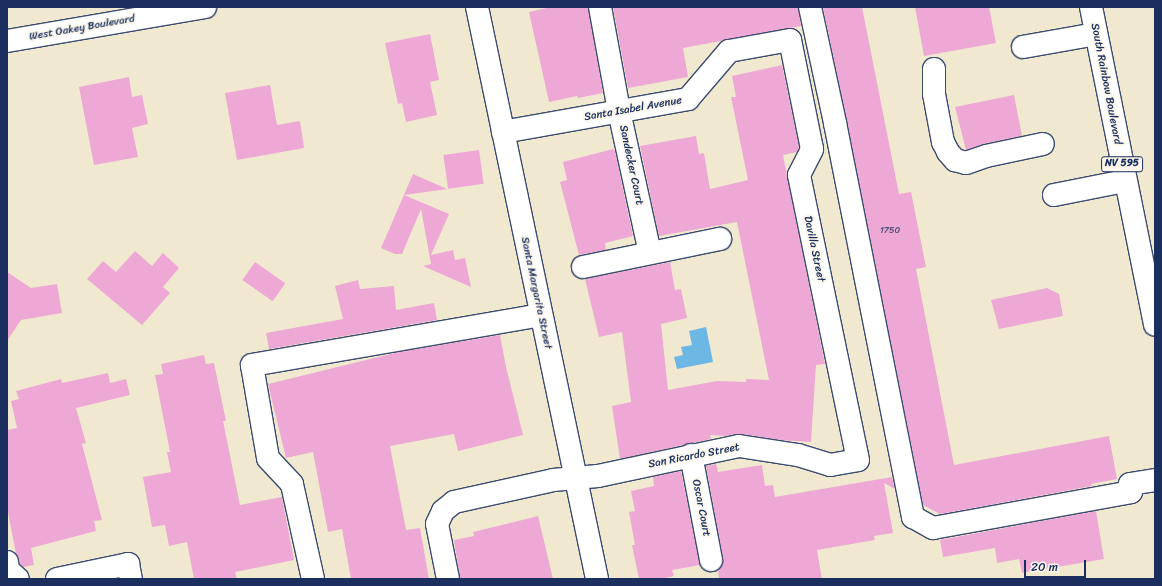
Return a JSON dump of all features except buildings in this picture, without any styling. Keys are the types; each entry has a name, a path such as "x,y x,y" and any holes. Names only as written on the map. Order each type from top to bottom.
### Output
{"street":[{"name":"West Oakey Boulevard","path":"7,41 205,7"},
{"name":"Santa Margarita Street","path":"477,7 540,315 597,579"},
{"name":"Sandecker Court","path":"600,7 650,253"},
{"path":"810,7 835,123 913,517 933,528 1131,492 1130,484 1155,480"},
{"name":"South Rainbow Boulevard","path":"1091,7 1155,325"},
{"path":"1022,47 1096,34"},
{"name":"Santa Isabel Avenue","path":"503,132 688,99 729,51 790,40"},
{"name":"Davilla Street","path":"790,40 812,149 799,175 858,460"},
{"path":"934,69 934,94 943,142 948,152 955,160 966,163 986,156 1043,144"},
{"path":"1054,195 1125,180"},
{"path":"583,267 720,239"},
{"path":"313,579 292,484 268,458 252,365 540,315"},
{"name":"San Ricardo Street","path":"448,579 437,524 443,511 454,502 553,480 598,476 739,446 798,454 830,465 858,460"},
{"name":"Oscar Court","path":"691,455 711,560"},
{"path":"7,562 8,570 18,579"},
{"path":"57,579 128,564 131,579"}],"water":[{"path":"706,327 713,362 677,369 674,357 683,355 681,347 692,345 689,331"}]}
